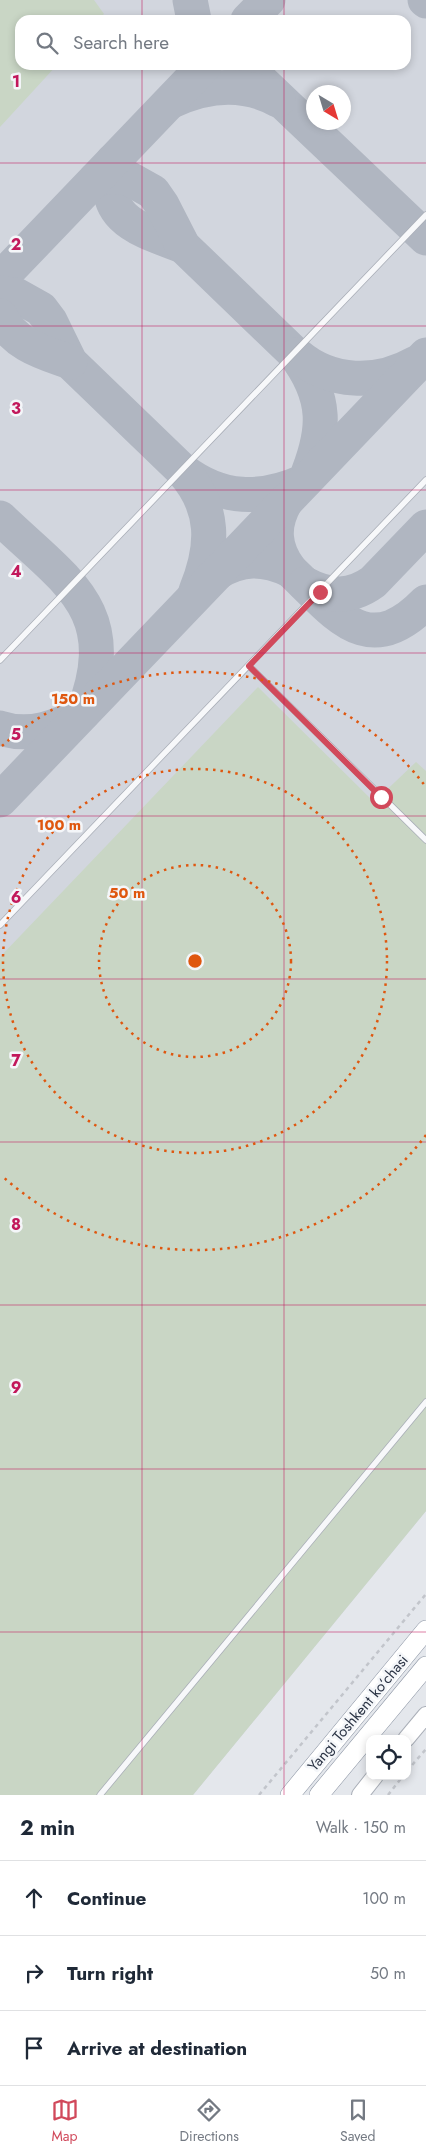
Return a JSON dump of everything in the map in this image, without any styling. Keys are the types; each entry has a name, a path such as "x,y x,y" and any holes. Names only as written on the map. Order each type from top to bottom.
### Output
{"highway":[{"name":"Yangi Toshkent ko‘chasi","path":"290,1795 426,1630"},
{"name":"Yangi Toshkent ko‘chasi","path":"319,1795 426,1666"}],"main road":[{"path":"409,1735 426,1715"},
{"path":"360,1795 372,1780"}],"lane":[{"path":"0,660 426,216"},
{"path":"0,925 426,480"},
{"path":"249,666 426,840"},
{"path":"100,1795 426,1402"}],"path":[{"path":"259,1795 426,1594"},
{"path":"411,1766 426,1749"},
{"path":"388,1795 400,1780"}],"shaded area":[{"path":"0,0 426,0 426,1511 193,1795 0,1795"}],"green space":[{"path":"0,0 94,0 103,15 15,15 15,70 52,70 0,127"},
{"path":"258,687 374,802 416,762 426,771 426,1511 193,1795 0,1795 0,957"}],"taxiway":[{"path":"190,0 193,15"},
{"path":"253,15 268,0"},
{"path":"0,279 200,70"},
{"path":"249,70 426,238"},
{"path":"172,101 198,91 225,87 251,90 278,100"},
{"path":"113,161 110,181 111,196 117,209 137,227 183,246"},
{"path":"96,179 111,176 128,178 153,192 162,205 183,246 294,353 305,369 318,400 320,430 317,446 305,481 273,492 242,494 226,492 211,487 182,470"},
{"path":"0,293 16,295 41,309 50,321 70,362 182,470 193,484 206,513 208,528 206,559 196,591"},
{"path":"0,316 6,326 21,341 40,351 70,362"},
{"path":"297,355 310,365 324,372 355,378 386,375 416,363"},
{"path":"0,800 426,355"},
{"path":"217,573 235,564 253,561 271,563 290,570 280,553 276,536 278,519 286,501"},
{"path":"0,518 47,561 82,601 92,623 96,648 94,678 83,713 64,723 43,730 22,732 0,728"},
{"path":"305,584 323,591 340,594 365,587 373,582 426,527"},
{"path":"290,570 337,615 353,625 369,630 386,629 405,620 426,602"}],"route":[{"path":"320,592 249,666 381,797"}]}
